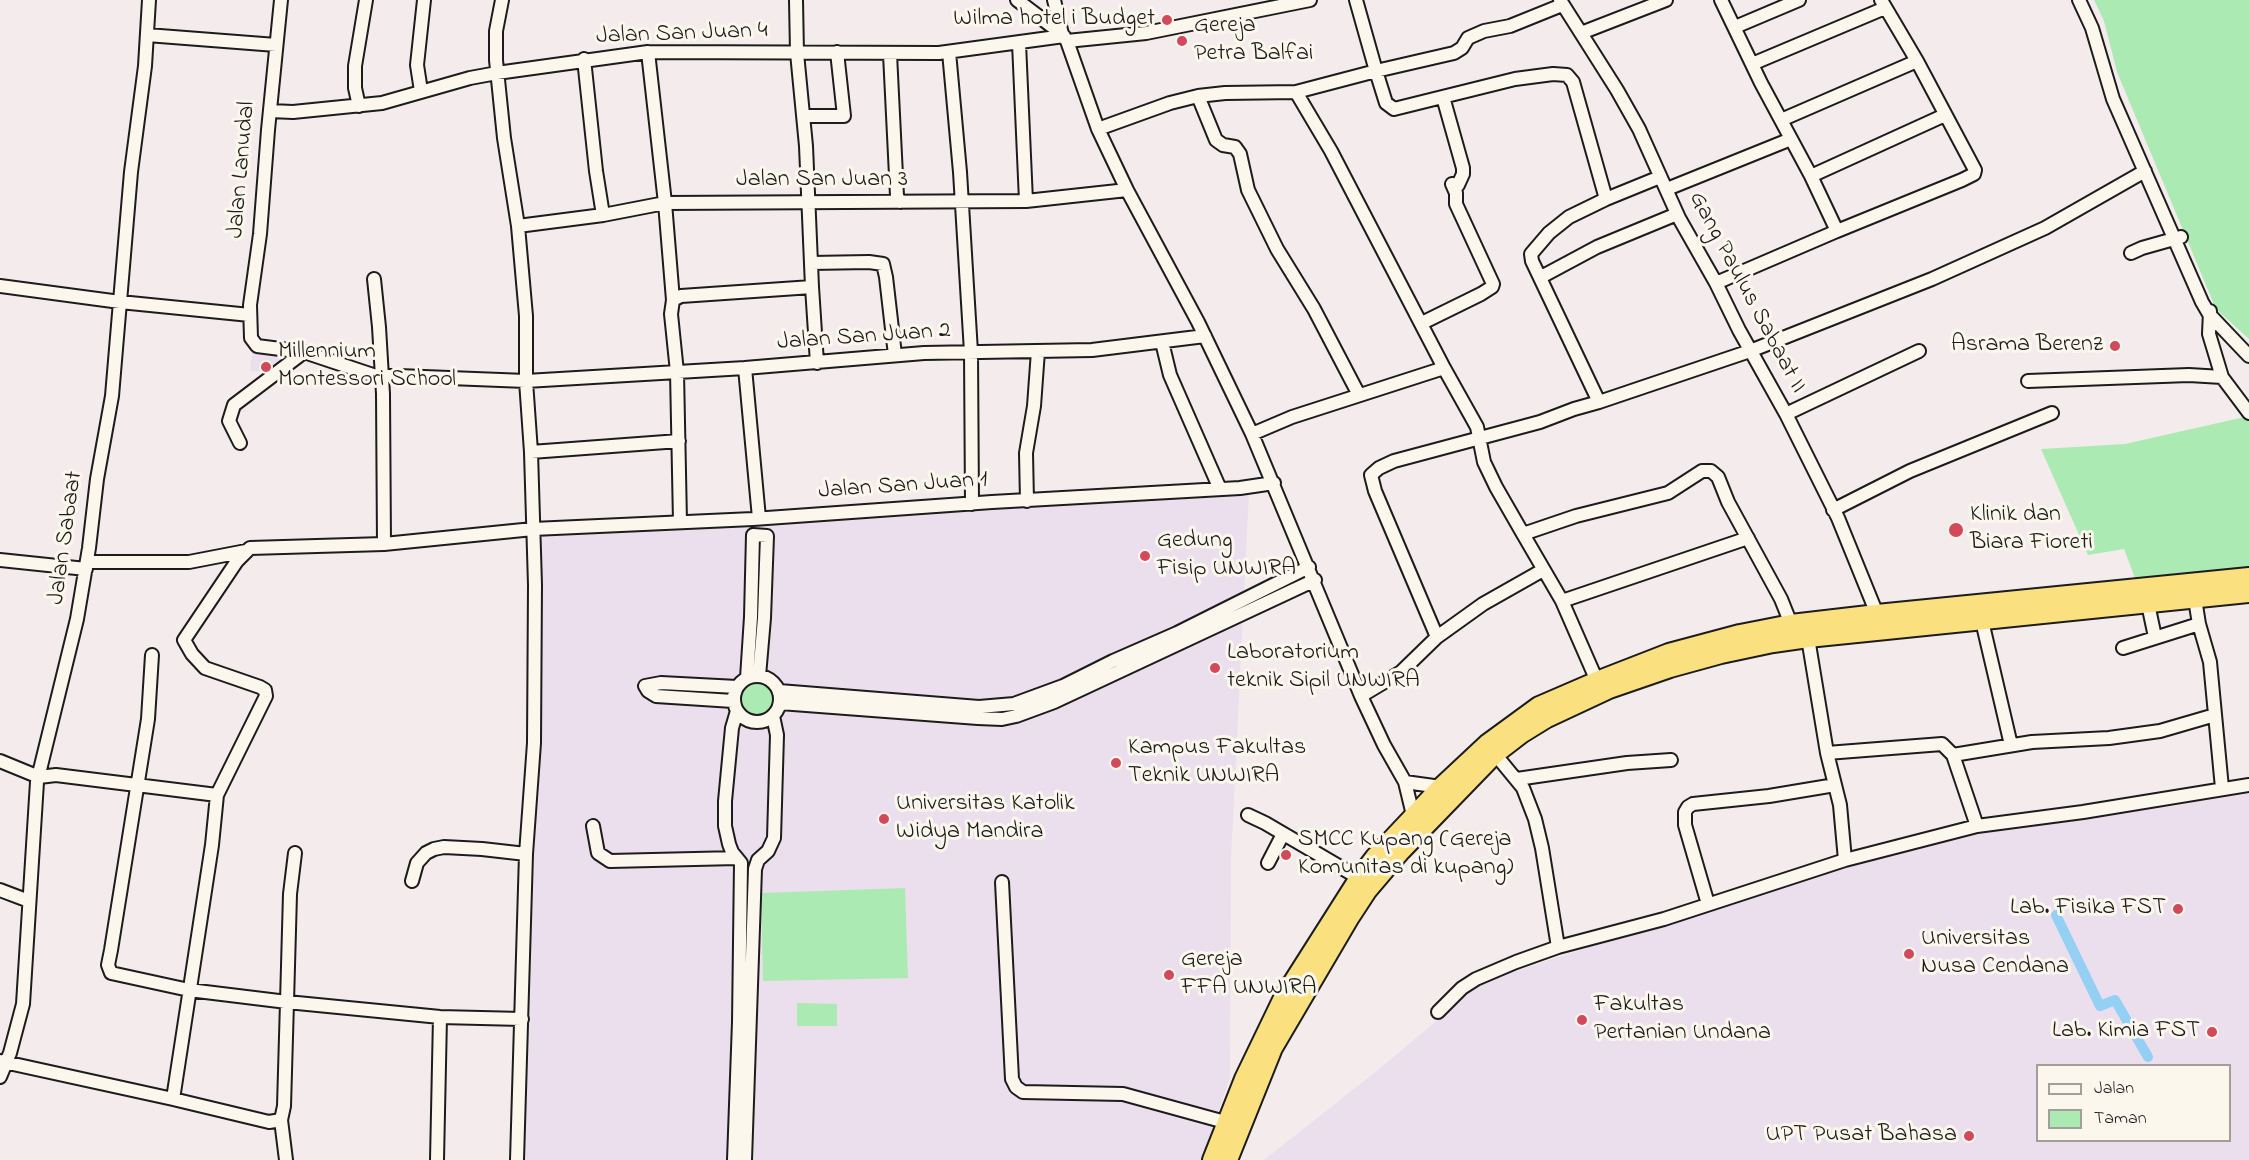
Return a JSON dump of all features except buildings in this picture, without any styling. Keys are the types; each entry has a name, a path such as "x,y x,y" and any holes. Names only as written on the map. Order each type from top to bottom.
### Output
{"highway":[{"path":"1212,1160 1233,1124 1284,996 1344,913 1496,754 1521,734 1547,718 1609,689 1670,668 1721,654 1936,617 2249,577"},
{"path":"1344,913 1359,878 1413,815 1487,744 1512,724 1539,706 1597,681 1706,642 1791,624 1877,614 1982,621 2249,593"},
{"path":"1228,1160 1233,1124"}],"street":[{"name":"Jalan Sabaat","path":"0,1077 3,1062 10,1053 22,1004 35,797 76,619 112,396 131,172 144,77 149,0"},
{"name":"Jalan Lanudal","path":"254,343 251,338 250,315 260,234 281,0"},
{"path":"359,106 355,88 355,66 366,0"},
{"path":"421,91 417,64 424,0"},
{"path":"502,0 496,31 497,73 510,181 518,226 526,316 526,381 533,529 534,743 526,854 517,1160"},
{"path":"796,0 797,53 803,116 817,363"},
{"path":"1017,0 1064,37"},
{"path":"1054,0 1064,37 1098,129 1127,190 1205,336 1252,434 1315,580 1361,696 1384,745 1405,782 1413,815"},
{"name":"Jalan San Juan 4","path":"270,111 293,112 382,103 497,73 584,59 648,52 890,54 949,52 1064,37 1146,33 1310,0"},
{"path":"1356,0 1386,103 1390,108 1443,98 1515,79 1553,74 1567,75 1573,82 1606,199"},
{"path":"1581,33 1666,0"},
{"path":"1721,0 1837,231"},
{"path":"1735,27 1799,0"},
{"path":"2079,0 2092,28 2113,99 2210,310 2249,356"},
{"path":"2086,0 2102,34 2112,79 2178,239"},
{"path":"1098,129 1170,103 1198,96 1225,93 1296,92 1454,53 1462,48 1468,38 1484,31 1535,18 1561,2"},
{"name":"Gang Paulus Sabaat II","path":"1561,2 1634,120 1677,214 1786,414 1863,575 1877,614"},
{"path":"1716,283 1974,174 1974,165 1883,4 1752,64"},
{"path":"147,35 276,45"},
{"path":"1019,43 1026,201"},
{"path":"648,52 673,300 671,314 677,372 680,522"},
{"path":"803,116 843,116 837,52"},
{"path":"949,52 962,202 970,352 972,504"},
{"path":"890,54 897,196 900,202"},
{"path":"584,59 603,215"},
{"path":"1781,120 1917,61"},
{"path":"1296,92 1331,151 1422,322 1480,436 1484,462 1496,487 1562,601 1597,681"},
{"path":"1198,96 1216,140 1222,146 1238,149 1248,190 1277,249 1314,309 1359,396"},
{"path":"1422,322 1481,294 1493,284 1456,204 1456,193 1452,184 1458,184 1463,168 1443,98"},
{"path":"1811,176 1946,115"},
{"path":"1667,189 1791,140"},
{"path":"1437,638 1375,491 1371,475 1379,468 1394,460 1539,422 1750,351 1881,300 1986,255 2044,228 2145,171"},
{"path":"1599,402 1532,261 1531,254 1533,249 1569,217 1660,177"},
{"name":"Jalan San Juan 3","path":"518,226 603,215 665,203 1026,201 1127,190"},
{"path":"1541,277 1614,239 1677,214"},
{"path":"2131,253 2178,239"},
{"path":"811,263 869,262 883,264 895,355"},
{"path":"374,279 382,375 384,544"},
{"path":"0,286 120,302 250,315"},
{"path":"673,300 677,296 686,295 812,287"},
{"path":"2210,310 2249,351"},
{"path":"2210,310 2209,334 2222,377 2249,413"},
{"name":"Jalan San Juan 2","path":"254,343 263,348 304,352 369,374 526,381 817,363 895,355 1092,350 1205,336"},
{"path":"1162,342 1170,375 1220,489"},
{"path":"1027,501 1026,453 1034,406 1038,351"},
{"path":"1786,414 1919,351"},
{"path":"240,443 229,421 234,405 304,352"},
{"path":"745,368 759,518"},
{"path":"1252,434 1292,417 1444,368"},
{"path":"2028,381 2189,375 2222,377"},
{"path":"1833,510 1910,471 2052,413"},
{"path":"531,452 679,441"},
{"path":"1523,534 1576,516 1668,492 1706,470 1714,472 1781,599 1791,624"},
{"name":"Jalan San Juan 1","path":"0,560 86,566 189,562 260,547 384,544 533,529 759,518 1220,489 1274,483"},
{"path":"753,677 767,536 753,535 758,618"},
{"path":"1562,601 1748,538"},
{"path":"173,1099 214,830 217,795 266,696 265,690 260,687 205,668 192,654 184,640 246,551"},
{"path":"780,697 856,703 978,718 1002,719 1016,716 1054,702 1219,619 1308,567"},
{"path":"1361,696 1401,672 1437,638 1483,604 1543,570"},
{"path":"1219,619 1315,580"},
{"path":"2195,598 2199,624 2210,662 2222,788"},
{"path":"2148,604 2155,637"},
{"path":"1982,621 2011,745"},
{"path":"2123,648 2199,624"},
{"path":"1808,638 1827,753 1840,805 1845,860"},
{"path":"152,655 148,719 109,970 114,975 189,990 287,1002 440,1017 522,1019"},
{"path":"753,677 768,678 775,683 780,697 773,716 768,720 756,722 745,719 735,706 656,696 648,692 645,686 661,683 737,687 753,677"},
{"path":"734,1160 741,863 732,852 725,826 728,757 737,687"},
{"path":"745,1160 755,869 758,860 768,851 774,838 777,735 773,716"},
{"path":"1953,755 2032,742 2127,736 2160,731 2215,716"},
{"path":"1827,753 1940,744 1945,746 1953,755 1977,826"},
{"path":"1496,754 1517,779 1528,798 1542,848 1558,947"},
{"path":"1517,779 1627,763 1671,760"},
{"path":"0,761 39,777 56,775 217,795"},
{"path":"1405,782 1441,787"},
{"path":"1708,904 1685,825 1685,812 1688,807 1693,804 1769,796 1835,785"},
{"path":"1438,1012 1462,988 1476,979 1558,947 1664,919 1845,860 1977,826 2082,812 2249,785"},
{"path":"1248,815 1359,878"},
{"path":"593,826 598,853 610,861 737,858"},
{"path":"1268,863 1283,834"},
{"path":"412,881 417,863 426,853 434,849 444,847 482,849 526,854"},
{"path":"286,1160 281,1120 284,1106 290,894 295,853"},
{"path":"1002,882 1012,1079 1016,1087 1023,1092 1124,1094 1233,1124"},
{"path":"0,890 29,901"},
{"path":"437,1160 440,1017"},
{"path":"3,1062 269,1122 281,1120"}],"shaded area":[{"name":"Millennium Montessori School","path":"252,353 289,356 274,373 250,371"},
{"name":"Universitas Katolik Widya Mandira","path":"1249,492 1231,860 1230,1078 1201,1160 521,1160 530,890 541,714 542,534"},
{"name":"Universitas Nusa Cendana","path":"2249,791 2249,1160 1264,1160 1383,1066 1482,982 1808,876 1936,841 2040,818 2175,806"}],"green space":[{"path":"2094,0 2249,0 2249,339 2216,309 2117,72 2104,21"},
{"path":"2249,416 2249,567 2135,578 2124,549 2088,555 2041,449 2125,444"},
{"path":"757,681 769,687 775,699 769,711 757,717 745,711 739,699 745,687"},
{"path":"905,888 908,978 763,981 761,893"},
{"path":"797,1003 837,1004 837,1026 797,1026"}],"waterway":[{"path":"2056,915 2100,1006 2115,1000 2148,1057"}],"place":[{"name":"Wilma hotel i Budget","path":"1167,20"},
{"name":"Gereja Petra Balfai","path":"1182,41"},
{"name":"Asrama Berenz","path":"2115,346"},
{"name":"Millennium Montessori School","path":"266,367"},
{"name":"Klinik dan Biara Fioreti","path":"1956,530"},
{"name":"Gedung Fisip UNWIRA","path":"1145,556"},
{"name":"Laboratorium teknik Sipil UNWIRA","path":"1215,668"},
{"name":"Kampus Fakultas Teknik UNWIRA","path":"1116,763"},
{"name":"Universitas Katolik Widya Mandira","path":"884,819"},
{"name":"SMCC Kupang (Gereja Komunitas di kupang)","path":"1286,855"},
{"name":"Lab. Fisika FST","path":"2178,909"},
{"name":"Universitas Nusa Cendana","path":"1909,954"},
{"name":"Gereja FFA UNWIRA","path":"1169,975"},
{"name":"Fakultas Pertanian Undana","path":"1582,1020"},
{"name":"Lab. Kimia FST","path":"2212,1032"},
{"name":"UPT Pusat Bahasa","path":"1969,1136"}]}
